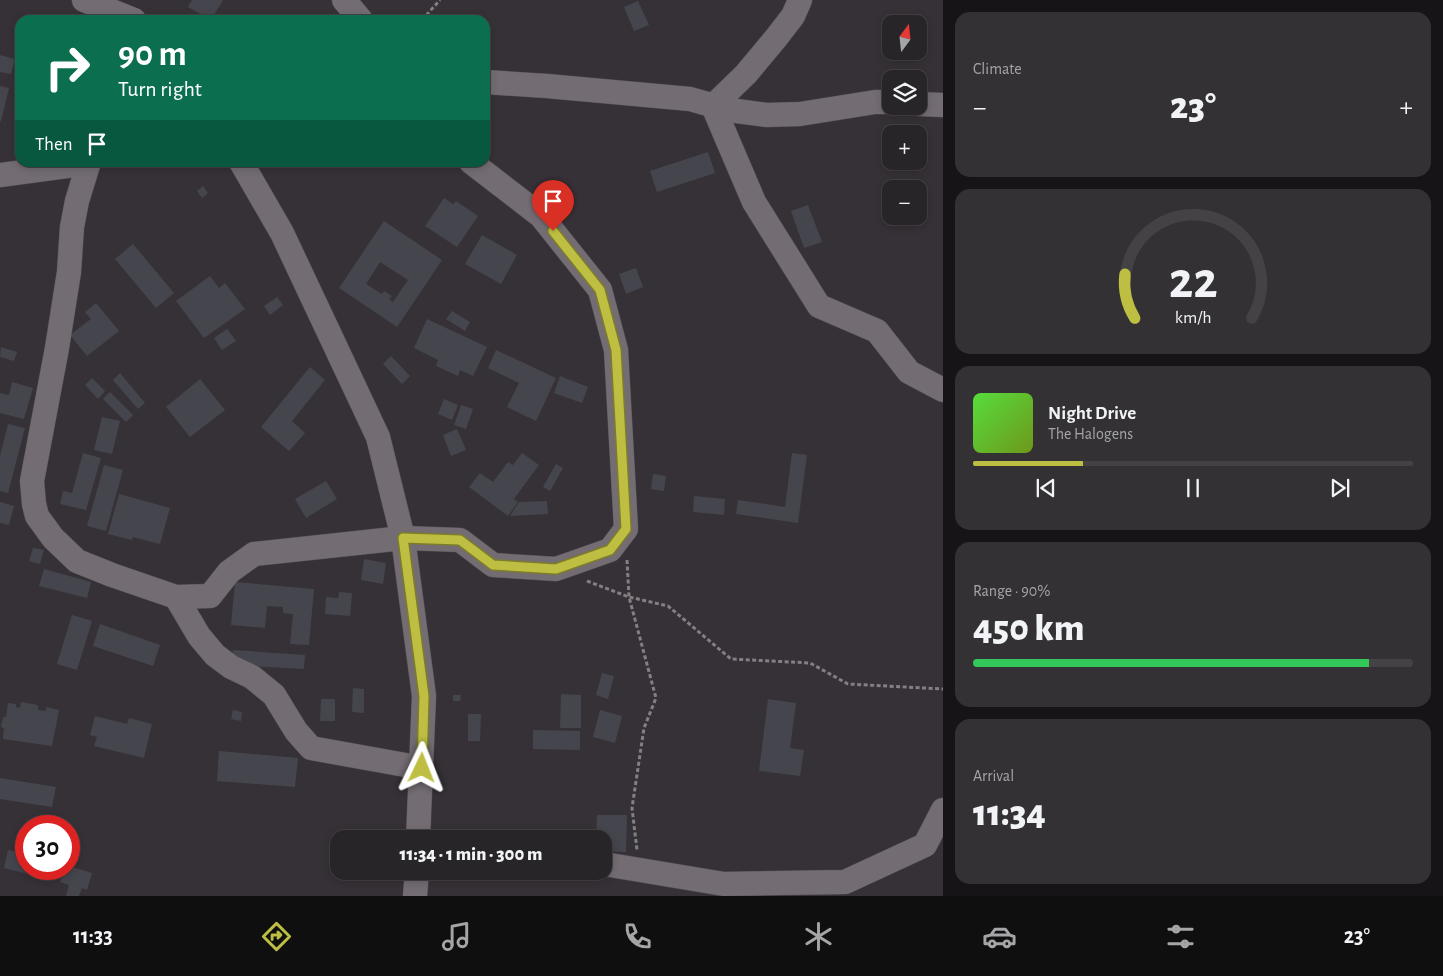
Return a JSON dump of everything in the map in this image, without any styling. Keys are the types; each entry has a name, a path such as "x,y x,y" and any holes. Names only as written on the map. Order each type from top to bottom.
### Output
{"street":[{"path":"84,0 122,15"},
{"path":"344,0 357,15"},
{"path":"713,106 746,74 776,38 793,16 800,0"},
{"path":"490,82 690,99 729,110 775,115 800,114 882,102"},
{"path":"927,105 943,106"},
{"path":"713,106 754,202 819,306 878,331 909,372 943,390"},
{"path":"0,175 59,167"},
{"path":"88,167 77,201 72,227 69,272 32,481 34,504 37,516 53,538 77,561 176,597 210,596 229,572 254,554 403,538 460,540 493,565 556,569 610,550 626,529 616,350 600,290 541,216 477,167"},
{"path":"244,167 282,233 378,437 403,538 424,696 419,830"},
{"path":"176,597 199,636 215,655 230,667 252,677 274,695 296,731 311,748 422,768"},
{"path":"612,865 724,884 845,882 925,845 943,810"},
{"path":"416,896 417,880"}],"path":[{"path":"426,15 440,0"},
{"path":"626,529 629,597 656,698 644,728 632,808 639,870"},
{"path":"556,569 629,597 668,606 731,658 810,663 848,684 943,689"}],"building":[{"path":"192,0 223,0 214,15 202,15 188,7"},
{"path":"638,1 649,25 634,31 624,7"},
{"path":"0,55 15,59 11,74 0,72"},
{"path":"0,86 9,88 1,121 0,121"},
{"path":"708,152 715,173 657,192 650,171"},
{"path":"203,186 208,193 202,198 197,191"},
{"path":"444,198 453,204 456,201 478,216 457,247 425,226"},
{"path":"808,205 822,242 804,248 791,211"},
{"path":"384,221 442,260 397,327 339,288","holes":["380,262 408,280 393,302 389,299 392,296 384,291 382,294 366,284"]},
{"path":"482,235 517,255 501,284 465,264"},
{"path":"133,244 174,293 156,308 115,259"},
{"path":"636,268 643,287 626,294 619,274"},
{"path":"210,276 219,288 225,283 245,309 204,338 176,301"},
{"path":"277,297 283,305 270,315 264,306"},
{"path":"96,303 119,331 87,356 70,335 91,319 85,312"},
{"path":"452,311 470,322 465,331 446,319"},
{"path":"427,319 487,347 473,376 460,370 458,376 436,366 438,360 414,348"},
{"path":"227,329 236,341 222,350 214,338"},
{"path":"1,347 17,352 14,361 0,357"},
{"path":"496,350 556,378 536,421 507,407 519,383 488,368"},
{"path":"391,356 410,376 402,384 383,364"},
{"path":"310,367 325,380 292,421 305,433 289,451 261,427"},
{"path":"120,373 145,403 138,409 113,380"},
{"path":"560,376 588,387 582,403 554,393"},
{"path":"92,378 105,391 98,399 85,385"},
{"path":"200,379 225,410 190,437 166,407"},
{"path":"12,382 33,388 24,419 0,413 0,393 9,395"},
{"path":"110,392 133,415 126,422 103,399"},
{"path":"444,399 458,405 452,420 438,414"},
{"path":"461,405 473,409 466,429 454,425"},
{"path":"102,417 120,421 112,454 94,450"},
{"path":"8,424 25,428 8,493 0,491 0,456"},
{"path":"457,429 466,450 451,456 443,435"},
{"path":"83,453 101,458 86,510 60,504 63,491 72,493"},
{"path":"522,453 539,465 514,499 518,502 508,516 469,487 480,473 493,482 508,462 513,465"},
{"path":"792,453 807,455 798,523 736,514 738,500 785,507"},
{"path":"556,464 563,468 550,491 543,487"},
{"path":"104,465 123,470 106,531 87,526"},
{"path":"653,474 666,476 664,491 651,489"},
{"path":"326,481 337,499 306,518 295,499"},
{"path":"119,494 170,508 160,544 133,537 132,540 108,534"},
{"path":"694,496 725,499 724,515 693,512"},
{"path":"547,501 548,514 510,516 519,502"},
{"path":"0,502 14,506 9,525 0,523"},
{"path":"33,548 44,550 40,564 29,561"},
{"path":"364,559 386,563 383,584 361,580"},
{"path":"44,569 91,582 87,598 39,586"},
{"path":"235,582 314,589 309,645 290,644 293,614 283,613 283,607 267,606 265,628 231,625"},
{"path":"339,592 352,593 350,616 325,614 326,597 338,598"},
{"path":"72,615 92,621 77,670 57,664"},
{"path":"100,624 160,645 153,666 93,646"},
{"path":"233,650 305,655 304,669 232,665"},
{"path":"602,673 614,676 608,699 596,695"},
{"path":"353,688 364,689 364,713 352,712"},
{"path":"561,694 581,695 581,728 560,728"},
{"path":"453,695 461,695 460,701 453,701"},
{"path":"321,699 335,699 335,721 320,721"},
{"path":"768,699 796,703 790,748 804,750 800,776 759,771"},
{"path":"21,702 38,705 38,710 46,711 46,707 59,710 52,746 3,739 4,728 1,727 3,717 6,717 8,703 16,704 16,707 20,708"},
{"path":"233,710 242,712 241,721 231,719"},
{"path":"600,710 622,716 615,743 593,737"},
{"path":"468,714 481,714 480,741 468,741"},
{"path":"95,716 127,724 129,718 152,724 144,758 94,746 97,737 90,735"},
{"path":"533,730 580,731 580,750 533,749"},
{"path":"219,751 298,758 295,787 217,781"},
{"path":"0,778 56,787 52,807 0,799"},
{"path":"597,815 627,815 626,852 612,851 612,830 596,830"},
{"path":"8,850 15,852 15,871 4,868"},
{"path":"80,869 92,873 87,890 82,888 79,896 66,896 69,885 60,882 61,880 80,880"}],"route":[{"path":"422,768 424,696 403,538 460,540 493,565 556,569 610,550 626,529 616,350 600,290 553,231"}]}
